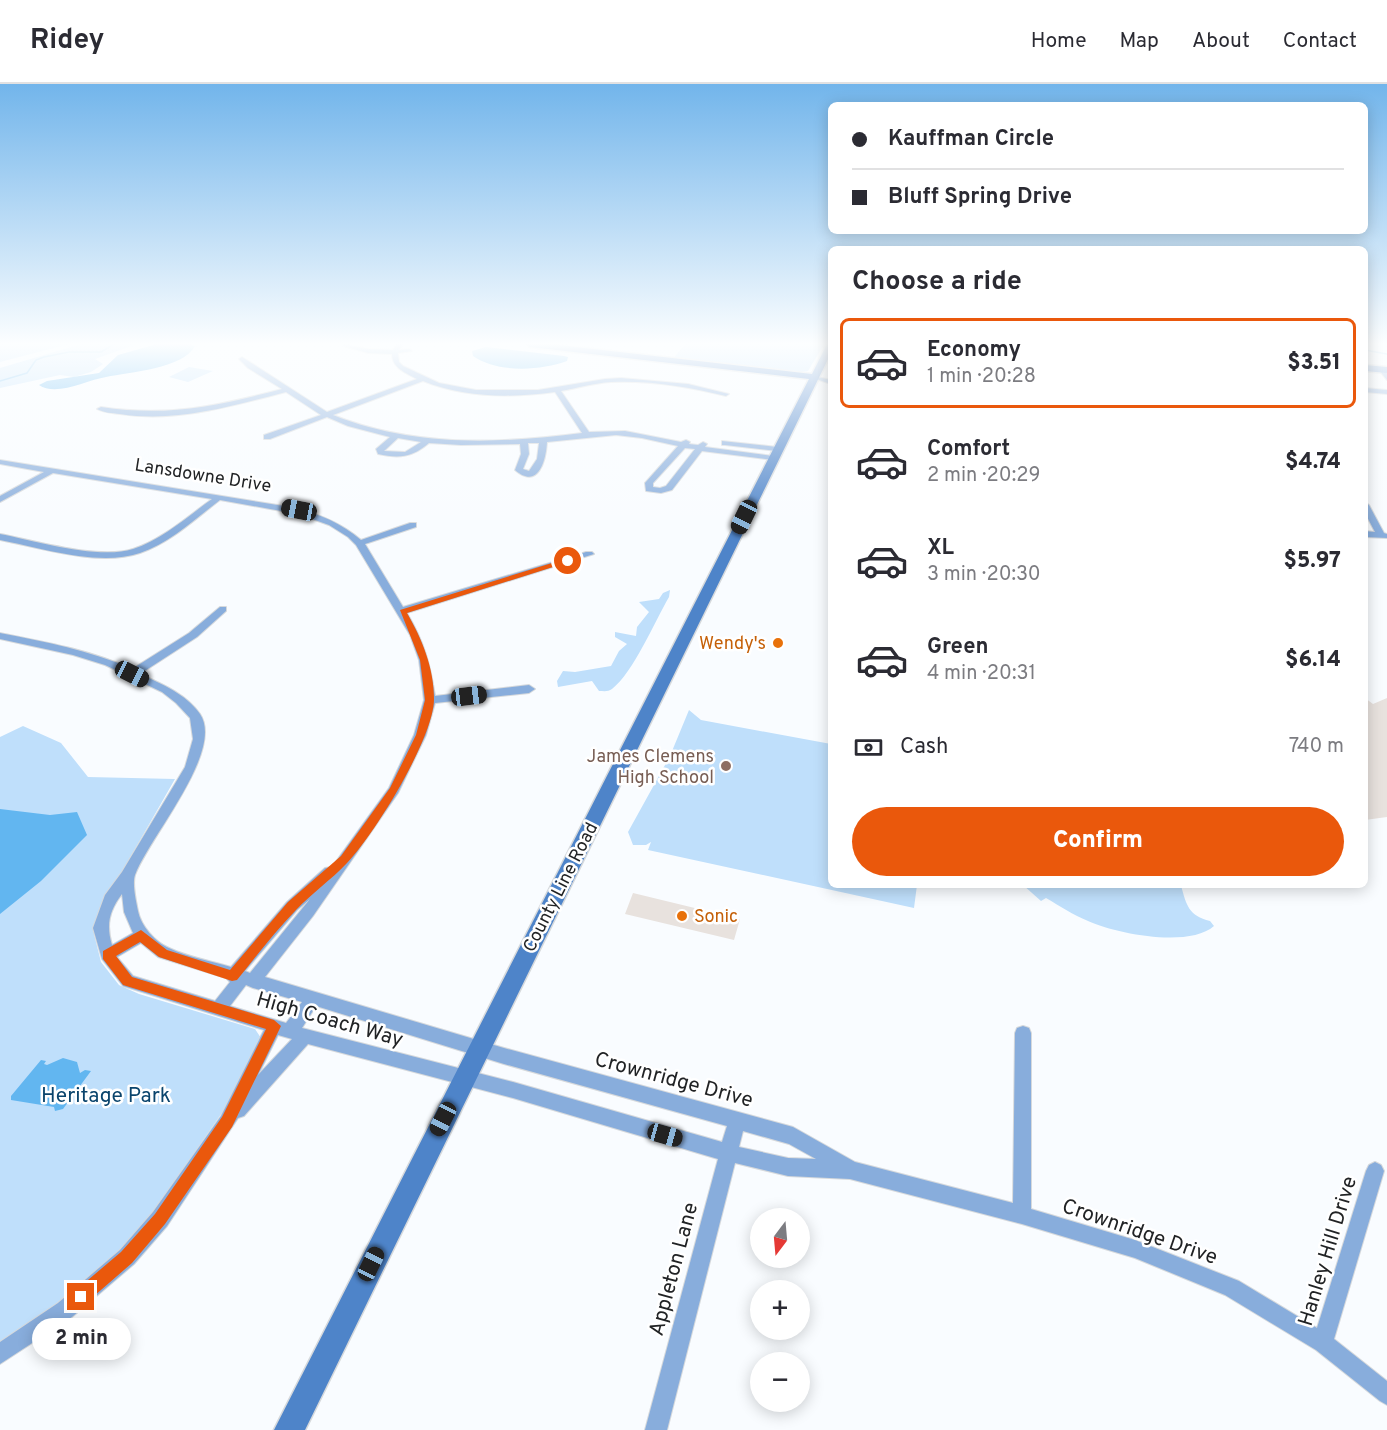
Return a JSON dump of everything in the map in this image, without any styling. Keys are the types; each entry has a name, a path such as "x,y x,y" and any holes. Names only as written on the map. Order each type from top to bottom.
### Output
{"main road":[{"name":"County Line Road","path":"289,1430 800,407"}],"street":[{"path":"101,409 142,415 172,415 221,407"},
{"path":"313,407 355,426 429,439 482,442 524,441 616,433 686,442 706,441 775,454"},
{"path":"267,437 346,407"},
{"path":"568,407 587,435"},
{"path":"167,425 172,415"},
{"path":"397,435 380,449 381,452 407,456 414,453 429,439"},
{"path":"524,441 525,454 519,471 532,474 536,472 543,455 543,440"},
{"path":"686,442 649,483 649,489 660,491 669,488 706,441"},
{"path":"686,442 700,448 775,454"},
{"name":"Lansdowne Drive","path":"0,462 279,507 315,515 347,531 360,543 415,635 424,660 430,700 420,735 394,790 308,912 242,979"},
{"path":"0,500 51,471"},
{"path":"0,537 96,554 114,555 135,552 156,542 219,497"},
{"path":"1368,510 1384,536"},
{"path":"360,543 413,525"},
{"path":"1368,534 1384,536"},
{"path":"402,611 589,554"},
{"path":"132,674 193,635 223,609"},
{"path":"0,646 6,637"},
{"name":"High Coach Way","path":"6,637 93,656 180,700 196,717 199,739 191,768 127,876 110,899 100,928 107,955 128,981 290,1031 464,1078"},
{"path":"430,700 529,689"},
{"name":"Lansdowne Drive","path":"242,979 292,906 344,859"},
{"path":"107,955 141,935 132,919 127,876"},
{"name":"High Coach Way","path":"141,935 163,953 242,979 479,1048"},
{"path":"218,1009 242,979"},
{"path":"0,1354 65,1310 127,1257 160,1219 312,1000"},
{"path":"227,1122 290,1031"},
{"path":"1022,1215 1023,1033"},
{"name":"Crownridge Drive","path":"479,1048 793,1136 850,1170"},
{"name":"Crownridge Drive","path":"464,1078 729,1153 788,1167 850,1170 1022,1215 1135,1249 1180,1265 1232,1288 1323,1344 1387,1394"},
{"name":"Appleton Lane","path":"656,1430 737,1120"},
{"name":"Hanley Hill Drive","path":"1323,1344 1375,1171"}],"green space":[{"path":"670,590 669,597 636,659 612,689 599,691 592,681 558,687 557,681 563,671 575,672 611,666 619,651 627,644 615,637 615,632 636,636 637,627 649,612 639,602 659,599 663,593"},
{"path":"689,710 701,720 828,743 828,888 917,888 914,908 648,850 651,842 646,845 633,845 628,832 670,756"},
{"name":"Heritage Park","path":"23,726 61,743 88,777 175,779 99,912 94,934 101,962 119,985 139,994 255,1029 261,1038 228,1104 146,1223 99,1272 51,1312 0,1342 0,737"},
{"path":"1026,888 1182,888 1193,913 1210,921 1214,926 1203,933 1188,936 1152,937 1101,926 1082,919 1046,898 1041,901"}],"water":[{"path":"0,809 50,815 77,812 87,835 41,881 0,914"},
{"path":"63,1058 77,1062 80,1073 85,1070 91,1071 63,1109 55,1111 54,1107 11,1100 11,1096 41,1060 46,1061 44,1064 47,1065"}],"building":[{"path":"1387,698 1387,817 1368,820 1368,700 1373,704"},
{"name":"Sonic","path":"633,893 740,919 734,940 625,914"}],"place":[{"name":"Wendy's","path":"778,643"},
{"name":"James Clemens High School","path":"726,766"},
{"name":"Sonic","path":"682,916"}],"route":[{"path":"81,1297 127,1257 160,1219 227,1122 274,1026 128,981 107,955 141,935 163,953 232,976 292,906 344,859 394,790 420,735 430,700 424,660 415,635 402,611 568,561"}]}
